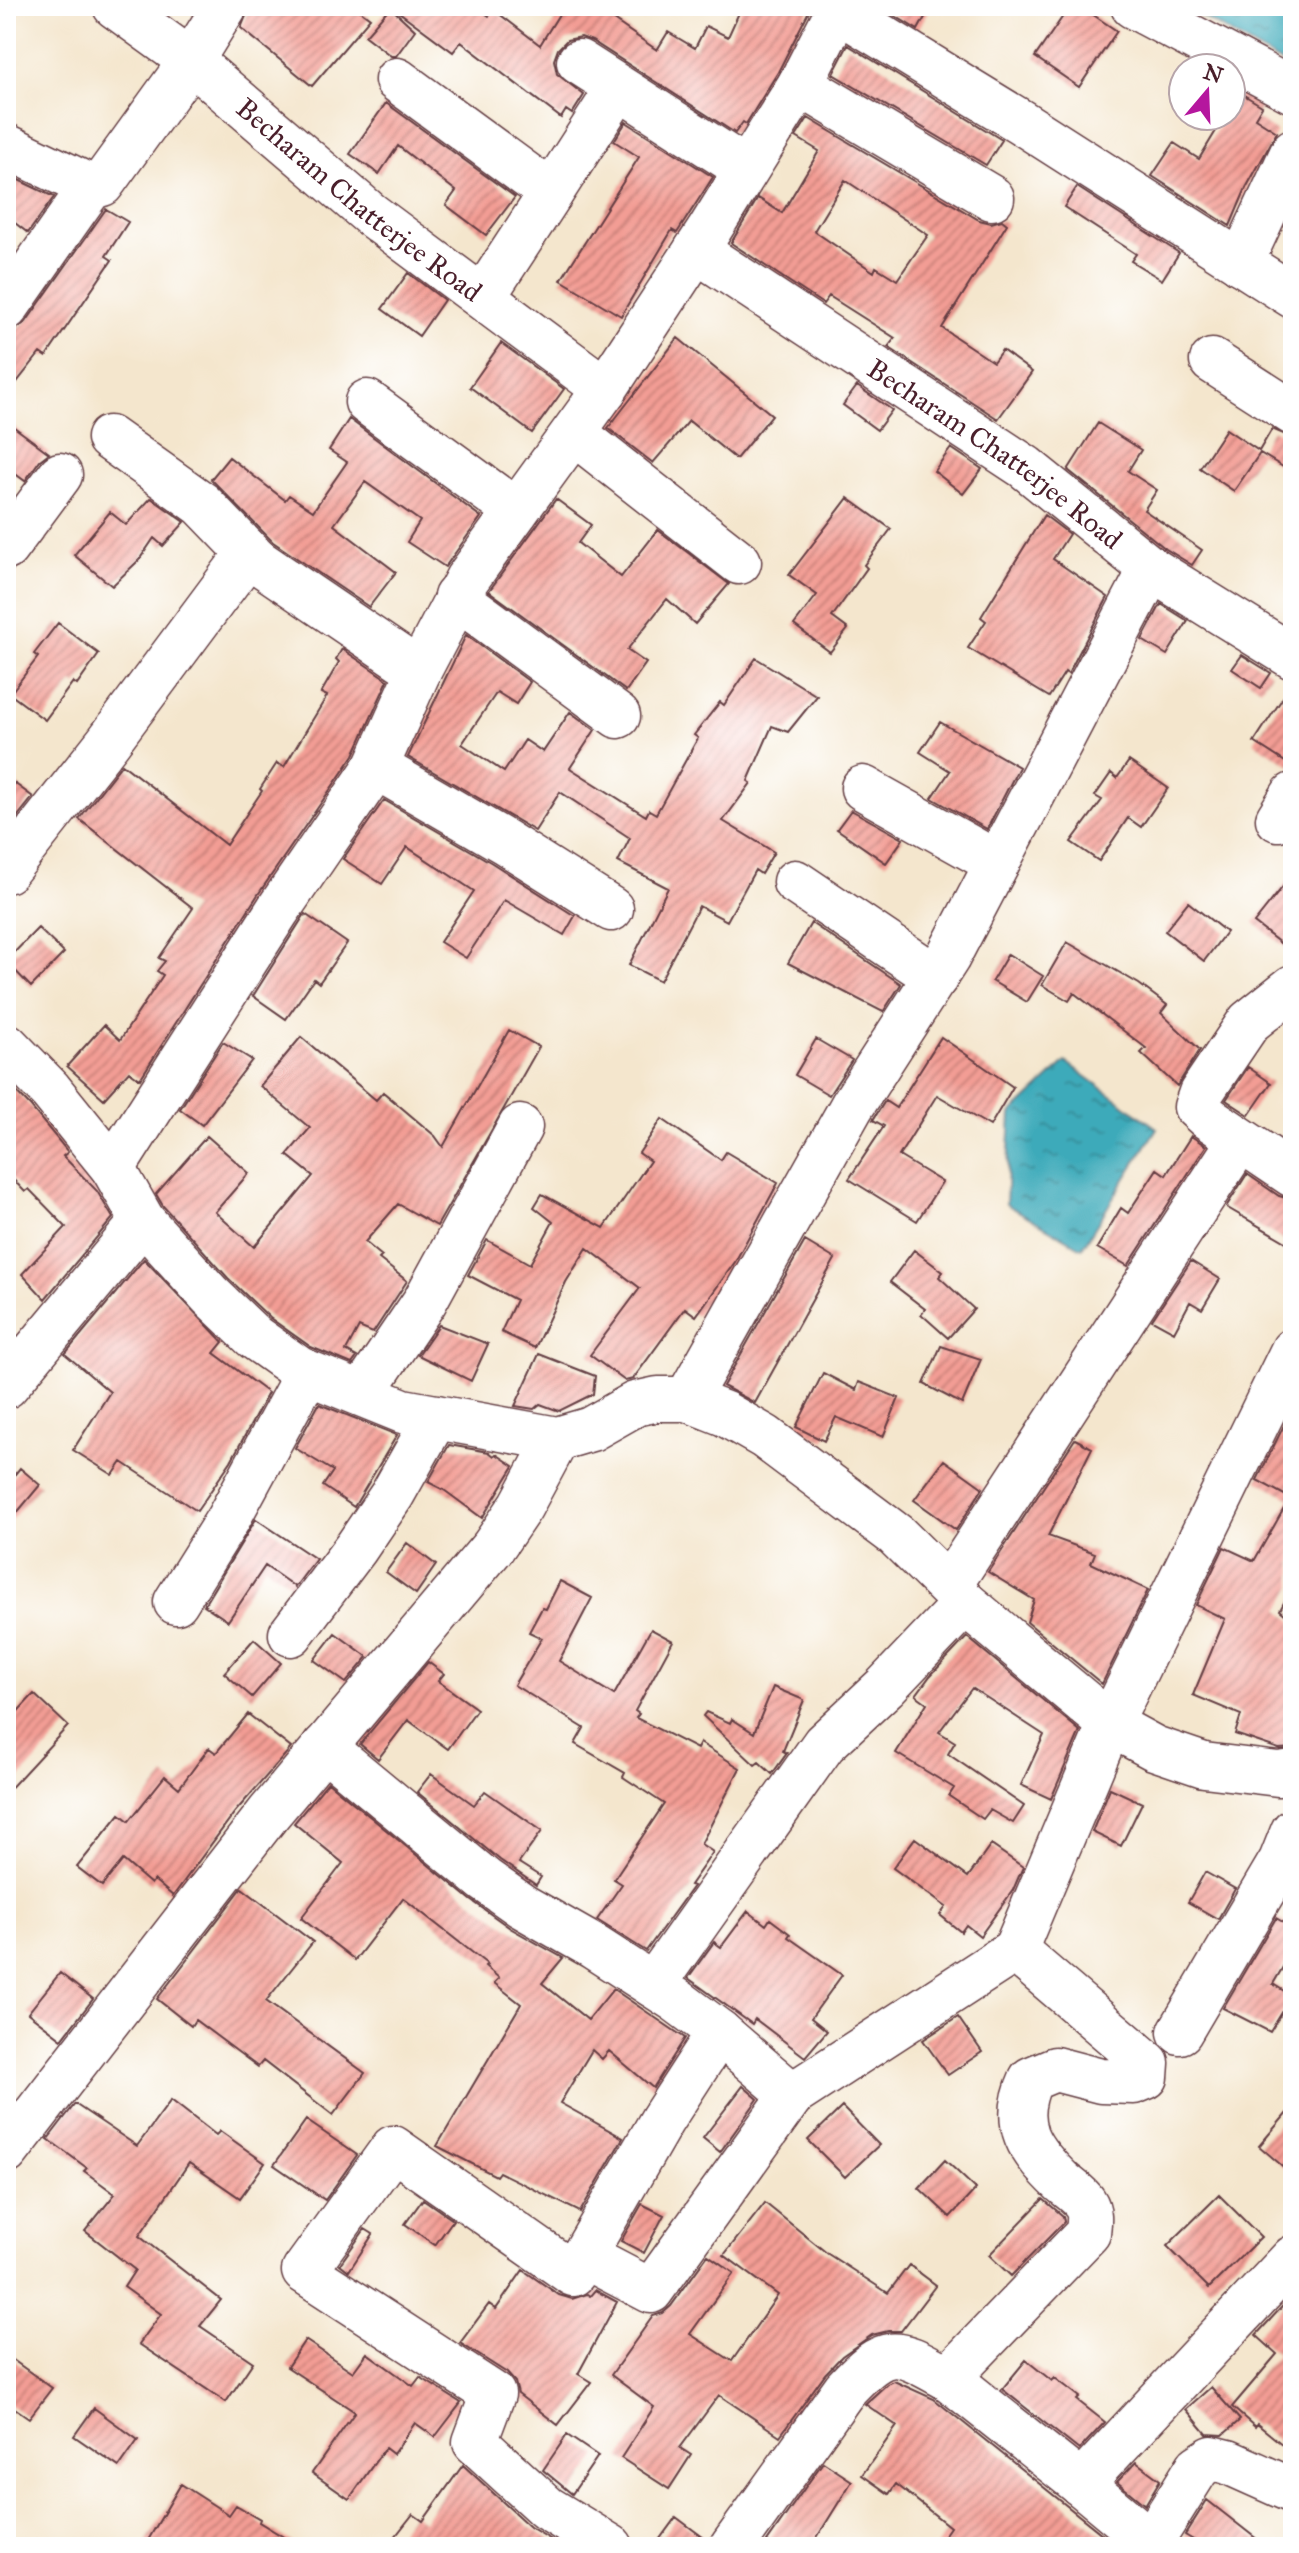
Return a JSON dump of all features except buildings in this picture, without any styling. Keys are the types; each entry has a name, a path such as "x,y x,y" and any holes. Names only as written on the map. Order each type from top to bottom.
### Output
{"street":[{"name":"Becharam Chatterjee Road","path":"115,6 191,61 370,214 483,297 739,562"},
{"path":"6,308 91,187 102,184 191,61 225,6"},
{"path":"1133,6 1293,91"},
{"path":"113,1168 278,910 376,767 456,597 592,408 702,241 800,84 839,8 1293,296"},
{"path":"579,62 746,169"},
{"path":"397,80 551,193"},
{"path":"800,84 992,198"},
{"path":"483,297 618,89"},
{"path":"6,146 91,187"},
{"path":"1241,263 1293,151"},
{"name":"Becharam Chatterjee Road","path":"702,241 1025,467 1151,569 1293,657"},
{"path":"1212,361 1293,413"},
{"path":"367,402 516,511"},
{"path":"109,438 202,504 257,561 419,671"},
{"path":"6,548 60,475"},
{"path":"6,871 108,742 242,562 249,559 257,561"},
{"path":"687,1399 852,1106 936,977 1151,569"},
{"path":"456,597 618,716"},
{"path":"376,767 611,909"},
{"path":"863,788 997,863"},
{"path":"795,882 936,977"},
{"path":"1293,987 1249,1022 1201,1093 1196,1107 1293,1175"},
{"path":"6,1045 50,1090 113,1168 143,1221 210,1295 254,1337 307,1373 403,1411 557,1439 591,1429 635,1404 658,1399 687,1399 725,1414 765,1437 896,1535 957,1594 1110,1724 1154,1748 1204,1765 1278,1774 1293,1772"},
{"path":"362,1394 425,1301 520,1127"},
{"path":"653,1985 824,1744 885,1687 957,1594 1240,1140"},
{"path":"6,1386 143,1221"},
{"path":"584,2256 651,2291 792,2095 1015,1950 1110,1724 1293,1350"},
{"path":"176,1602 228,1519 307,1373"},
{"path":"291,1634 392,1495 436,1417"},
{"path":"9,2141 260,1825 493,1547 521,1506 557,1439"},
{"path":"324,1747 485,1880 522,1906 653,1985 719,2032 792,2095"},
{"path":"1180,2032 1281,1861 1293,1831"},
{"path":"948,2378 1088,2233 1090,2219 1086,2204 1036,2157 1024,2131 1022,2099 1031,2079 1055,2069 1101,2081 1134,2082 1146,2077 1147,2063 1015,1950"},
{"path":"611,2547 547,2508 475,2442 493,2394 304,2271 393,2148 573,2274 662,2120 719,2032"},
{"path":"1081,2484 1293,2258"},
{"path":"732,2547 845,2389 879,2358 894,2354 909,2358 948,2378 1081,2484 1151,2545 1198,2467 1212,2458 1293,2491"}],"water":[{"path":"1195,6 1293,6 1293,70 1194,12"},
{"path":"1066,1062 1157,1128 1082,1248 1006,1204 1011,1114"}]}
